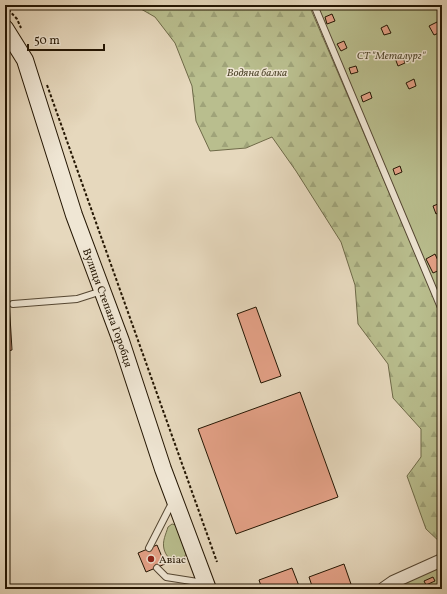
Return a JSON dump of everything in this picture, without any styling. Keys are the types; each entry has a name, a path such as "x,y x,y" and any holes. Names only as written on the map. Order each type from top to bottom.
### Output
{"main road":[{"name":"Вулиця Степана Горобця","path":"5,28 25,60 74,215 121,341 162,469 207,586"}],"street":[{"path":"383,589 394,582 442,560"}],"lane":[{"path":"314,5 442,310"},
{"path":"13,304 77,299 102,291"},
{"path":"149,548 174,499"},
{"path":"157,568 166,576 207,586"}],"path":[{"path":"5,6 17,19 23,32"},
{"path":"45,80 54,101 217,562"}],"green space":[{"name":"Водяна балка","path":"142,5 309,5 442,316 442,544 426,529 407,476 421,457 421,429 393,398 388,364 358,324 355,285 341,242 296,171 272,137 246,148 210,151 196,121 192,86 175,43 155,17 141,9"},
{"name":"СТ \"Металург\"","path":"316,5 442,5 442,307"},
{"path":"172,524 176,525 186,554 183,558 177,561 174,561 168,557 164,549 164,538 168,527"},
{"path":"442,566 442,589 391,589"}],"building":[{"path":"332,14 335,21 327,24 325,17"},
{"path":"437,22 441,32 434,35 429,26"},
{"path":"387,25 391,33 384,35 381,28"},
{"path":"344,41 347,48 341,51 337,44"},
{"path":"402,56 405,63 398,66 395,58"},
{"path":"356,66 358,72 351,74 349,68"},
{"path":"414,79 416,86 409,89 406,83"},
{"path":"370,92 372,98 363,102 361,96"},
{"path":"400,166 402,172 395,175 393,169"},
{"path":"438,204 441,211 436,214 433,206"},
{"path":"435,254 442,269 433,273 426,259"},
{"path":"9,300 12,350 8,351 9,367 5,368 5,301"},
{"path":"256,307 281,376 261,383 237,314"},
{"path":"300,392 338,497 236,534 198,429"},
{"name":"Авіас","path":"157,545 165,564 146,572 138,553"},
{"path":"344,564 352,587 346,589 313,589 309,577"},
{"path":"292,568 299,586 291,589 262,589 259,580"},
{"path":"433,577 435,581 426,585 424,581"}],"place":[{"name":"Авіас","path":"151,559"}]}
